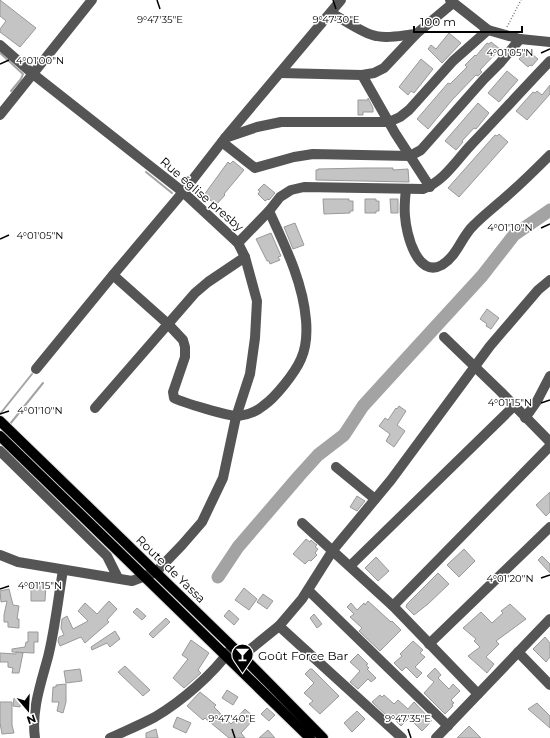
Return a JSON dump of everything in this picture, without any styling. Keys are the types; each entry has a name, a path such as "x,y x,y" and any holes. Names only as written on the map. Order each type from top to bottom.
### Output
{"main road":[{"name":"Route de Yassa","path":"0,421 156,572 310,738"},
{"name":"Route de Yassa","path":"0,436 145,577 229,651 242,656 323,738"}],"street":[{"path":"0,115 92,0"},
{"path":"36,369 183,192 224,140 332,13 341,0"},
{"path":"280,73 362,75 374,73 384,68 416,34 451,1 488,30 520,39 550,42"},
{"path":"332,13 376,36 390,37 416,34"},
{"path":"224,140 257,127 280,122 389,122 400,117 409,110 453,62 488,30"},
{"path":"224,140 254,168 294,157 313,154 410,156 421,150 520,39"},
{"name":"Rue église presby","path":"0,45 34,74 183,192 238,243 245,257 257,301 255,338 250,374 236,417 223,478 202,522 156,572"},
{"path":"238,243 269,211 280,197 290,190 304,187 423,189 430,187 440,179 550,61"},
{"path":"362,75 389,122 430,187"},
{"path":"406,189 405,216 408,237 418,259 425,266 434,268 449,259 459,248 470,229 550,156"},
{"path":"113,275 168,324 183,340 185,357 173,392 174,398 236,417 248,414 264,406 285,383 301,359 305,347 306,321 300,288 282,239 269,211"},
{"path":"95,408 195,293 208,282 245,257"},
{"path":"242,656 279,626 302,599 333,550 391,480 490,346 538,290 550,280"},
{"path":"393,606 549,441 444,337"},
{"path":"525,418 537,402 550,376"},
{"path":"350,566 514,406"},
{"path":"0,451 107,556 118,578"},
{"path":"336,467 375,499"},
{"path":"302,523 393,606 478,694"},
{"path":"429,644 550,527"},
{"path":"0,555 18,562 132,581 156,572"},
{"path":"35,738 33,728 35,709 48,656 63,570"},
{"path":"308,590 448,726"},
{"path":"436,738 550,619"},
{"path":"279,626 402,738"},
{"path":"110,738 153,718 171,706 196,686 229,651"},
{"path":"518,652 550,685"}],"path":[{"path":"504,35 521,0"}],"building":[{"path":"0,0 36,28 20,47 0,32 0,29 6,21 0,16"},
{"path":"449,33 461,43 442,63 428,49 431,45 436,49"},
{"path":"491,42 500,49 480,70 482,72 478,76 476,75 452,100 428,129 417,119 448,83 450,84 467,67 465,65 475,55 476,56 487,43 489,44"},
{"path":"527,50 538,59 532,66 530,65 528,67 519,59"},
{"path":"421,59 433,69 414,93 411,91 408,95 399,87"},
{"path":"507,71 518,80 499,102 488,93"},
{"path":"550,85 550,94 527,120 516,111 533,92 535,93 537,91 542,95"},
{"path":"368,98 373,108 373,112 363,112 363,115 358,115 358,100 368,100"},
{"path":"478,103 489,113 476,129 474,128 462,141 463,142 456,150 445,141"},
{"path":"499,134 508,142 459,197 448,188 495,135 497,136"},
{"path":"233,161 244,170 216,205 204,195 228,162 230,164"},
{"path":"393,168 393,170 408,169 409,182 316,180 316,170 318,169"},
{"path":"264,184 275,193 269,200 268,199 265,201 258,194 260,191 258,190"},
{"path":"323,199 349,199 349,201 353,201 353,211 350,211 350,213 324,214"},
{"path":"365,199 376,199 376,201 379,201 379,211 376,211 376,213 365,213"},
{"path":"390,199 398,199 398,213 391,213"},
{"path":"295,223 304,245 293,249 284,227"},
{"path":"271,233 281,256 278,257 280,260 270,264 256,239"},
{"path":"487,309 499,318 491,329 480,319"},
{"path":"399,406 406,411 397,425 405,431 394,447 386,441 390,434 379,426 385,418 388,420"},
{"path":"550,492 550,512 546,516 536,505"},
{"path":"357,496 365,501 357,511 350,507"},
{"path":"306,539 310,542 311,540 317,545 315,547 318,549 315,553 317,555 305,564 293,554"},
{"path":"464,549 475,561 459,577 447,565"},
{"path":"542,556 550,564 550,573 538,560"},
{"path":"376,557 389,571 378,581 365,568"},
{"path":"438,573 449,584 414,615 406,607 407,604"},
{"path":"31,584 46,584 45,601 31,601"},
{"path":"244,588 257,599 249,610 235,600"},
{"path":"9,589 13,605 19,606 17,619 19,619 19,628 8,627 8,622 4,622 7,601 1,602 0,591"},
{"path":"263,594 273,601 267,609 257,602"},
{"path":"109,601 117,609 107,620 109,622 85,643 81,637 60,646 58,641 59,637 64,635 61,628 62,619 67,616 73,629 88,621 78,611 85,603 97,614"},
{"path":"368,601 401,630 380,651 359,631 362,628 350,617 354,614 347,607 351,603 357,610"},
{"path":"510,604 526,619 496,641 499,644 486,657 494,664 487,673 468,656 480,647 474,641 476,639 463,628 481,612 492,623 503,613 501,611"},
{"path":"137,608 146,616 142,620 133,612"},
{"path":"229,610 239,619 234,625 224,616"},
{"path":"314,614 322,624 317,628 310,618"},
{"path":"166,618 170,622 153,638 149,634"},
{"path":"115,631 120,639 110,647 107,643 92,650 91,647"},
{"path":"28,632 38,632 38,642 34,642 34,653 12,652 12,649 25,647 26,642 28,642"},
{"path":"545,637 550,643 550,657 546,662 533,649"},
{"path":"191,640 209,653 198,670 201,673 184,688 173,678 188,659 182,655"},
{"path":"413,641 423,650 420,653 425,657 415,667 422,673 417,678 406,667 402,671 394,663 402,656 400,654"},
{"path":"16,652 23,653 19,673 12,673 13,668 8,667 8,662 0,662 0,653 16,654"},
{"path":"358,654 368,664 366,665 369,668 367,669 376,678 371,682 368,679 358,689 350,682 360,671 350,662"},
{"path":"125,666 150,690 143,696 118,672"},
{"path":"435,668 441,675 438,678 449,689 453,684 460,691 451,700 454,703 452,704 453,706 445,714 424,693 434,682 427,676"},
{"path":"80,669 82,681 66,683 64,671"},
{"path":"312,669 339,696 320,714 309,704 313,701 304,693 314,683 305,674"},
{"path":"66,684 66,702 63,713 57,711 59,702 52,702 53,687 56,687 56,685"},
{"path":"227,690 238,697 233,705 222,698"},
{"path":"200,692 216,705 214,707 231,724 245,709 255,718 241,733 245,738 229,738 205,718 203,720 187,706"},
{"path":"380,695 382,697 384,695 394,704 398,700 408,709 414,702 432,721 422,731 409,718 401,726 389,714 387,716 372,702"},
{"path":"14,698 21,699 20,707 13,706"},
{"path":"0,702 12,702 12,725 14,733 2,734 0,723"},
{"path":"537,703 550,716 550,728 528,709"},
{"path":"267,708 275,715 269,721 261,714"},
{"path":"357,711 365,719 352,732 344,723"},
{"path":"177,717 191,723 186,733 173,727"},
{"path":"469,726 481,738 457,738"},
{"path":"156,729 158,738 146,738 146,733"},
{"path":"268,730 275,738 259,738"}],"waterway":[{"path":"0,53 23,74 21,79 11,91"},
{"path":"146,172 172,193"},
{"path":"218,577 238,547 299,476 318,455 344,435 363,406 482,276 514,235 550,210"},
{"path":"0,414 32,374"},
{"path":"10,424 43,383"}],"place":[{"name":"Goût Force Bar","path":"242,674"}]}
